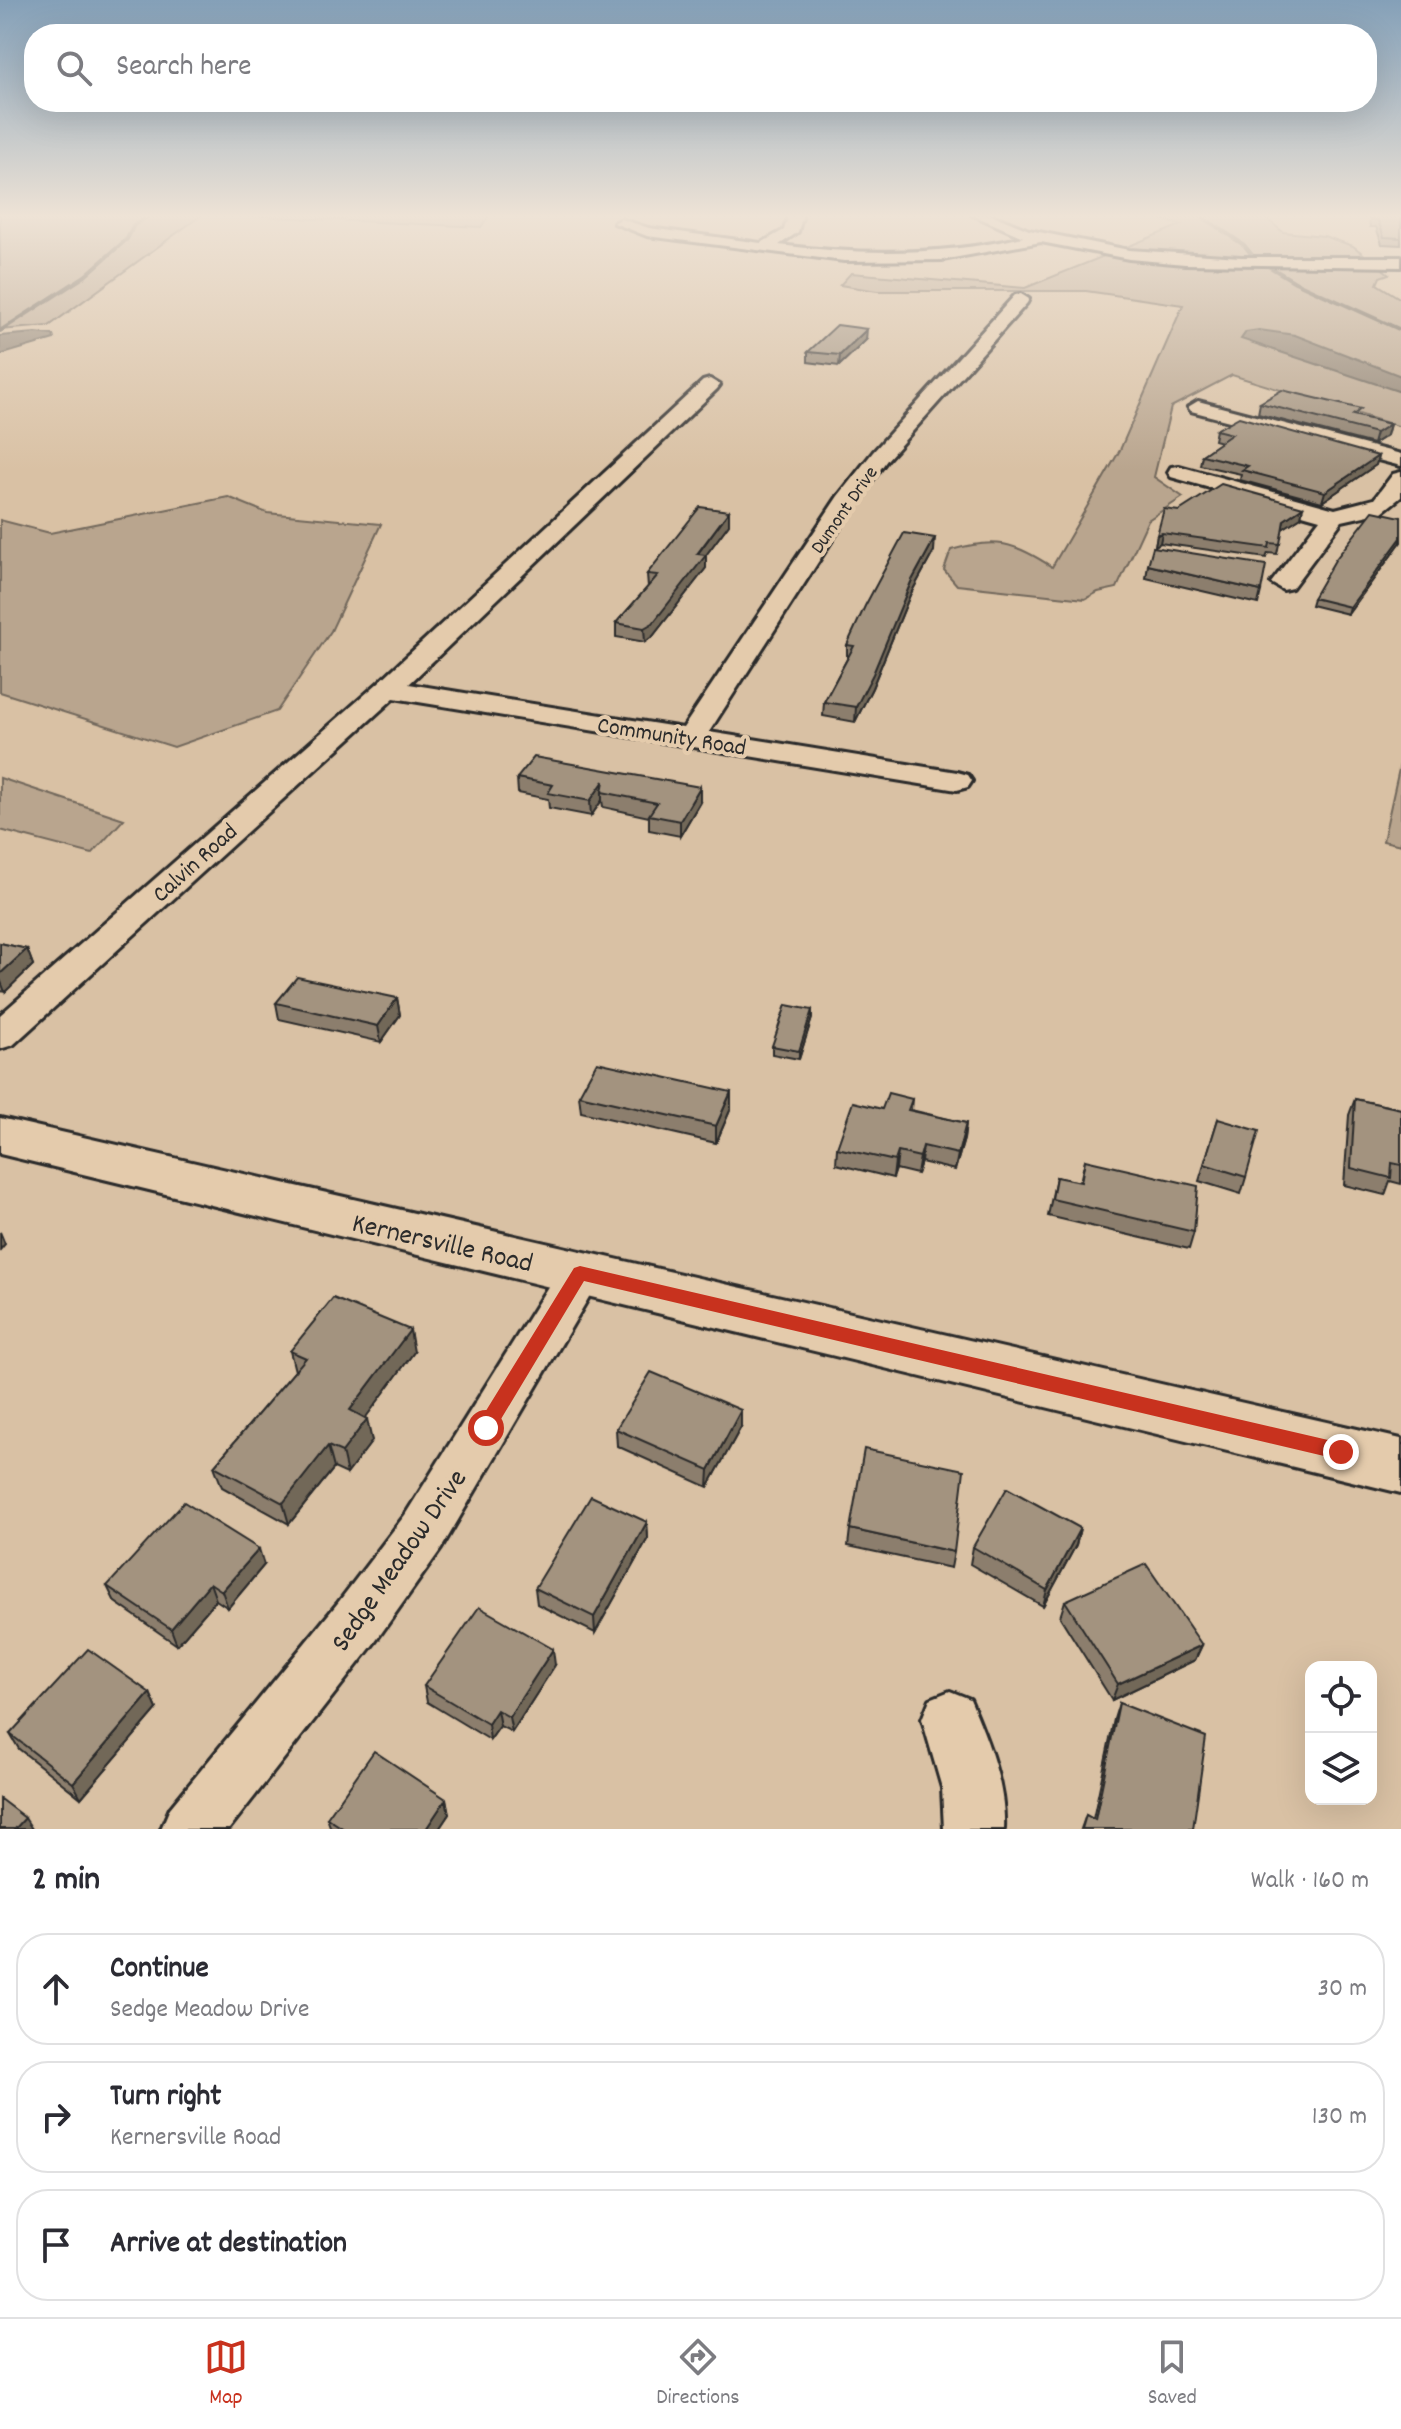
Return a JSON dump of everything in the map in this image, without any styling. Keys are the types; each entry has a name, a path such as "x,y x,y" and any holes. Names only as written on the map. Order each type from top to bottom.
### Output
{"main road":[{"name":"Kernersville Road","path":"0,1136 1401,1466"}],"street":[{"name":"Dumont Drive","path":"691,738 855,489 880,456 1021,299"},
{"name":"Calvin Road","path":"0,1036 388,689 710,385"},
{"path":"1198,407 1401,460"},
{"path":"1179,472 1334,516 1391,508 1401,479"},
{"path":"1262,568 1287,578 1334,516"},
{"name":"Community Road","path":"388,689 957,781"},
{"name":"Sedge Meadow Drive","path":"191,1829 356,1623 423,1532 580,1273"},
{"path":"950,1719 969,1786 974,1829"}],"shaded area":[{"path":"0,299 86,299 49,326 0,330"},
{"path":"1144,299 1401,299 1401,427 1232,375 1171,407 1154,477 1183,497 1148,520 1117,588 1085,599 957,585 944,570 951,550 967,546 1004,544 1027,552 1052,567 1120,450 1183,305"},
{"path":"1259,330 1295,335 1401,376 1401,392 1241,339 1246,332"},
{"path":"53,335 54,339 0,355 0,336"},
{"path":"228,497 267,513 381,524 331,631 277,711 174,747 0,692 0,520 50,533"},
{"path":"1401,760 1401,845 1383,841"},
{"path":"0,778 124,819 92,854 0,830"}],"building":[{"path":"837,325 867,329 840,355 808,352"},
{"path":"1282,390 1361,409 1353,415 1390,424 1376,433 1260,403"},
{"path":"1239,417 1378,456 1325,492 1242,470 1248,466 1202,455 1232,434 1216,430"},
{"path":"1221,484 1303,507 1284,520 1280,544 1270,543 1269,548 1162,533 1157,535 1164,509 1179,511"},
{"path":"700,507 729,511 697,554 706,555 653,623 644,628 616,623 658,575 647,574"},
{"path":"1373,511 1401,517 1401,538 1350,607 1313,598 1335,560"},
{"path":"904,533 935,538 911,582 873,674 856,707 824,702 854,646 847,645 865,606"},
{"path":"1153,547 1266,565 1261,591 1148,565"},
{"path":"534,757 700,787 680,821 649,815 657,803 602,792 604,781 590,801 548,793 553,785 517,778"},
{"path":"0,943 27,949 0,974"},
{"path":"297,977 397,998 378,1026 276,1003"},
{"path":"786,1005 812,1010 799,1051 772,1046"},
{"path":"597,1062 731,1092 716,1126 579,1095"},
{"path":"888,1093 912,1099 908,1110 966,1123 958,1154 923,1146 920,1157 898,1152 895,1161 837,1148 853,1102 882,1109"},
{"path":"1355,1099 1401,1109 1401,1165 1392,1163 1391,1178 1351,1168"},
{"path":"1218,1119 1259,1131 1246,1177 1204,1164"},
{"path":"1085,1160 1198,1186 1194,1232 1052,1199 1056,1177 1081,1182"},
{"path":"333,1298 410,1330 350,1410 367,1419 342,1452 328,1446 283,1503 214,1466 306,1358 290,1351"},
{"path":"651,1372 741,1410 709,1470 616,1429"},
{"path":"864,1449 964,1470 954,1552 850,1529"},
{"path":"1007,1488 1080,1528 1047,1590 973,1547"},
{"path":"591,1496 647,1522 594,1617 535,1588"},
{"path":"184,1502 259,1549 222,1591 210,1583 171,1629 107,1586"},
{"path":"1146,1564 1202,1645 1118,1684 1065,1601"},
{"path":"479,1607 553,1649 509,1717 497,1710 488,1724 424,1686"},
{"path":"88,1649 150,1693 73,1783 10,1734"},
{"path":"1119,1703 1206,1737 1193,1829 1082,1829 1086,1815 1095,1820"},
{"path":"374,1751 446,1799 426,1829 344,1829 327,1818"},
{"path":"0,1799 25,1818 15,1829 0,1829"}],"waterway":[{"path":"0,331 49,299"},
{"path":"1333,299 1401,330"}],"route":[{"path":"486,1428 580,1273 1341,1452"}]}
